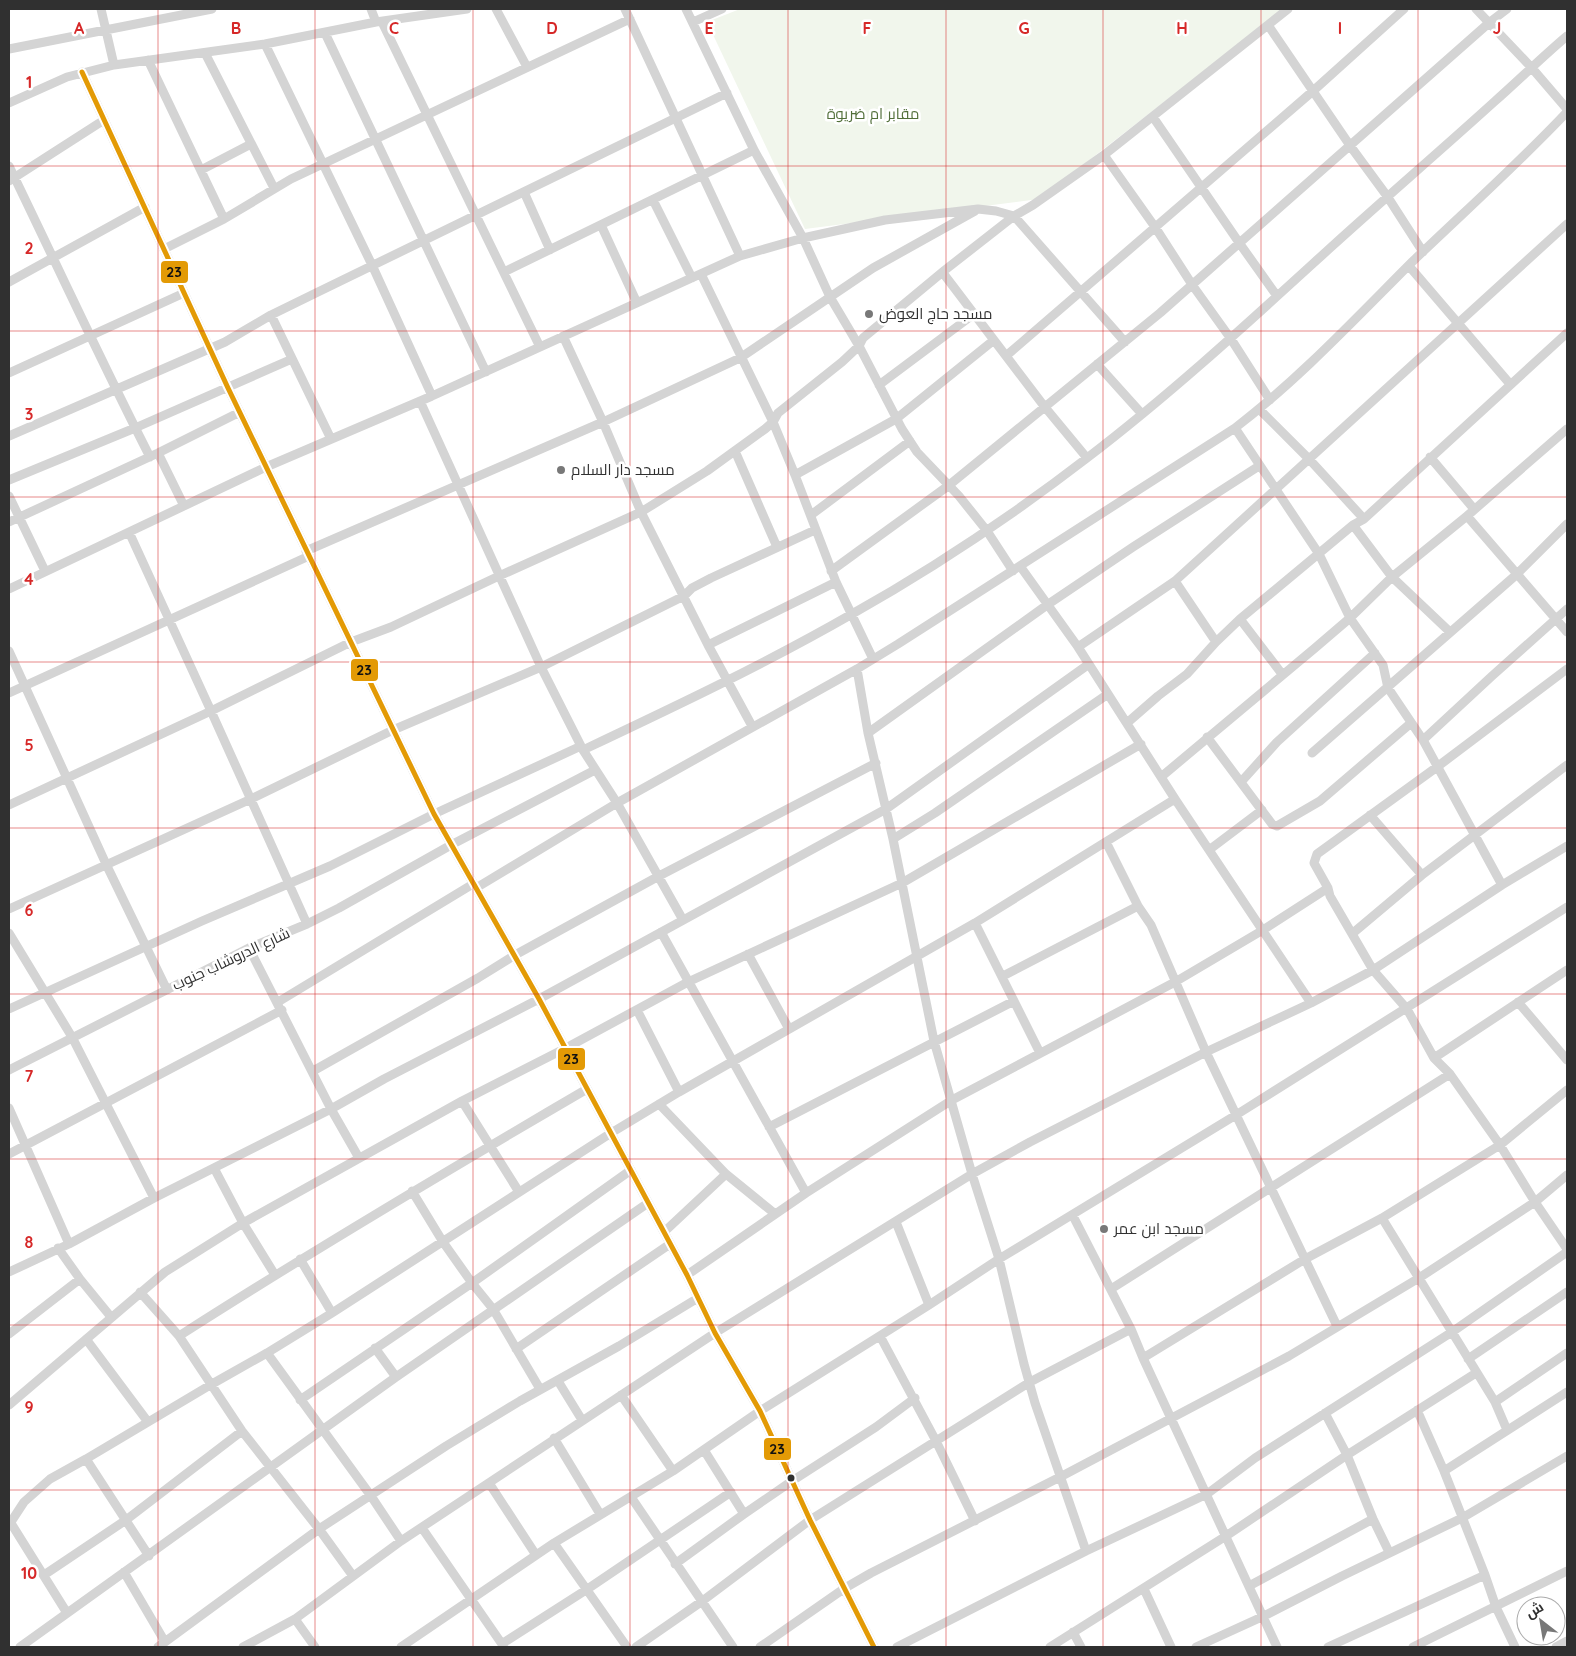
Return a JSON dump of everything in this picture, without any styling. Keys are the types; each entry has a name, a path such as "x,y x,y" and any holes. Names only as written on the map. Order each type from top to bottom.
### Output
{"street":[{"path":"101,9 114,65"},
{"path":"9,49 212,9"},
{"path":"371,9 427,115 540,347"},
{"path":"9,103 50,83 82,72 114,65 265,44 379,22 467,9"},
{"path":"496,9 527,67"},
{"path":"625,9 740,256"},
{"path":"686,9 754,150 803,238 830,297 859,346 896,419 917,452 959,496 1047,605 1078,647 1175,799 1311,1003"},
{"path":"693,22 722,9"},
{"path":"9,805 351,642 391,627 641,512 707,471 773,422 778,413 842,362 859,346 864,338 1014,216 1033,205 1104,155 1288,9"},
{"path":"1006,356 1313,91 1404,9"},
{"path":"9,1154 280,1006 475,886 617,803 857,669 1017,569 1235,428 1260,409 1514,167 1567,110 1531,67 1476,9"},
{"path":"831,571 948,486 1193,286 1507,9"},
{"path":"164,249 224,219 274,188 322,163 630,19"},
{"path":"1268,25 1351,147 1388,196 1423,252"},
{"path":"325,33 486,372"},
{"path":"9,1009 146,946 289,884 434,814 728,681 852,614 987,531 1087,458 1231,339 1567,36"},
{"path":"265,44 372,265 432,396"},
{"path":"205,53 274,188"},
{"path":"148,60 224,219"},
{"path":"82,72 228,388 434,814 515,954 687,1275 715,1333 760,1411 810,1520 874,1647"},
{"path":"9,436 231,339 271,315 727,93"},
{"path":"1153,117 1277,296"},
{"path":"12,180 104,120"},
{"path":"201,170 251,144"},
{"path":"504,272 754,150"},
{"path":"1104,155 1231,339 1270,400"},
{"path":"9,166 12,180 54,258 135,428 154,455 184,506"},
{"path":"524,192 550,250"},
{"path":"653,200 692,278"},
{"path":"9,282 145,208"},
{"path":"9,693 169,621 308,554 603,422 740,358 880,263 945,229 978,209"},
{"path":"9,588 266,467 486,372 740,256 803,238 885,220 978,209 1014,216 1125,342"},
{"path":"1078,647 1175,582 1567,224"},
{"path":"601,225 637,303"},
{"path":"1409,266 1510,384"},
{"path":"943,273 1044,406 1087,458"},
{"path":"701,274 740,358 773,422 811,515 831,571 873,659"},
{"path":"9,373 184,293"},
{"path":"879,385 974,314"},
{"path":"271,315 331,439"},
{"path":"1127,723 1187,674 1240,619 1353,525 1364,519 1567,334"},
{"path":"563,336 603,422 641,512 752,726"},
{"path":"795,475 896,419 994,340"},
{"path":"9,480 135,428 292,359"},
{"path":"1097,364 1142,414"},
{"path":"420,401 541,667 582,748 660,876 683,920"},
{"path":"1260,409 1310,459 1364,519"},
{"path":"9,522 154,455 240,412"},
{"path":"1235,428 1319,554 1350,618 1383,665 1388,688 1423,740 1502,885"},
{"path":"1161,777 1350,618 1392,577 1567,429"},
{"path":"811,515 910,441"},
{"path":"736,451 777,547"},
{"path":"1430,457 1516,575 1567,632"},
{"path":"868,733 1047,605 1259,466"},
{"path":"9,496 44,572"},
{"path":"1312,753 1516,575 1567,524"},
{"path":"1353,525 1392,577 1450,632"},
{"path":"9,909 251,799 393,730 541,667 684,596 686,592 706,581 815,530"},
{"path":"129,532 307,924"},
{"path":"708,644 836,582"},
{"path":"1175,582 1216,642"},
{"path":"1423,740 1567,609"},
{"path":"1240,619 1282,674"},
{"path":"9,651 106,864 167,990"},
{"path":"1241,782 1277,742 1375,653"},
{"path":"9,1272 69,1244 539,999 886,809 1089,664"},
{"path":"857,669 868,733 893,839 934,1041 972,1174 999,1259 1035,1403 1062,1476 1086,1552"},
{"path":"898,1647 1086,1552 1207,1494 1255,1458 1452,1332 1567,1251 1500,1145 1450,1074 1434,1058 1407,1009 1372,970 1330,896 1328,888 1314,863 1314,859 1317,854 1567,669"},
{"path":"893,839 935,813 1108,694"},
{"path":"1207,737 1272,824 1277,826 1320,801 1412,723"},
{"path":"9,1405 165,1272 243,1223 462,1102 688,982 902,883 1141,744"},
{"path":"313,1071 515,954 876,763"},
{"path":"1352,933 1474,835 1567,765"},
{"name":"شارع الدروشاب جنوب","path":"9,1070 249,948 307,924 380,886 452,845 596,770"},
{"path":"67,1613 9,1523 24,1502 50,1479 332,1313 659,1104 732,1060 975,922 1175,799"},
{"path":"1209,850 1262,810"},
{"path":"1370,815 1422,876"},
{"path":"1106,842 1138,906 1151,925 1206,1052 1337,1326"},
{"path":"244,1647 295,1619 401,1541 715,1333 972,1174 1030,1142 1206,1052 1311,1003 1372,970 1502,885 1567,846"},
{"path":"687,1275 774,1213 952,1100 1175,982 1263,930 1328,888"},
{"path":"1003,976 1138,906"},
{"path":"401,1647 536,1554 673,1471 760,1411 999,1259 1236,1116 1567,906"},
{"path":"975,922 1040,1053"},
{"path":"661,932 806,1192"},
{"path":"10,937 72,1037 154,1198"},
{"path":"249,948 331,1108 359,1158"},
{"path":"748,954 789,1029"},
{"path":"1434,1058 1567,970"},
{"path":"769,1127 1014,1001"},
{"path":"1518,1002 1567,1060"},
{"path":"637,1010 679,1092"},
{"path":"1111,1290 1450,1074"},
{"path":"179,1336 412,1191 588,1089"},
{"path":"1143,1358 1305,1259 1382,1218 1500,1145 1567,1090"},
{"path":"462,1102 519,1192"},
{"path":"659,1104 726,1174 774,1213"},
{"path":"9,1108 69,1244"},
{"path":"214,1168 243,1223 275,1275"},
{"path":"300,1400 472,1283 631,1170"},
{"path":"664,1232 726,1174"},
{"path":"760,1647 845,1588 871,1573 1172,1419 1289,1356 1420,1278 1535,1202 1567,1175"},
{"path":"412,1191 443,1242 472,1283 494,1309 540,1389"},
{"path":"20,1647 396,1377 648,1202"},
{"path":"1073,1216 1130,1329 1278,1647"},
{"path":"1382,1218 1495,1402 1507,1430"},
{"path":"896,1222 929,1305"},
{"path":"516,1349 670,1244"},
{"path":"58,1248 111,1317"},
{"path":"300,1259 332,1313"},
{"path":"9,1334 80,1279"},
{"path":"140,1292 179,1336 242,1431 320,1529 352,1576"},
{"path":"1468,1359 1567,1292"},
{"path":"124,1572 162,1645 320,1529 446,1446 540,1389 558,1381 698,1298"},
{"path":"636,1647 702,1602 810,1520 1030,1382 1130,1329"},
{"path":"880,1336 915,1398 975,1521"},
{"path":"86,1339 148,1422"},
{"path":"375,1348 396,1377"},
{"path":"266,1353 371,1496 401,1541"},
{"path":"1495,1402 1567,1353"},
{"path":"1050,1647 1144,1589 1347,1455 1476,1373"},
{"path":"558,1381 582,1420"},
{"path":"1444,1471 1567,1392"},
{"path":"621,1395 673,1471"},
{"path":"675,1564 744,1514 876,1427 915,1398"},
{"path":"1418,1410 1444,1471 1496,1607 1515,1647"},
{"path":"1325,1413 1347,1455 1389,1552"},
{"path":"44,1575 126,1520 242,1431"},
{"path":"554,1438 600,1514"},
{"path":"704,1450 744,1514"},
{"path":"1196,1647 1264,1616 1389,1552 1462,1518 1567,1456"},
{"path":"86,1459 148,1556"},
{"path":"489,1483 536,1554"},
{"path":"422,1528 504,1645 731,1492"},
{"path":"631,1497 733,1647"},
{"path":"1249,1586 1373,1518"},
{"path":"554,1543 627,1647"},
{"path":"1413,1647 1567,1571"},
{"path":"1328,1647 1485,1576"},
{"path":"1144,1589 1172,1647"},
{"path":"295,1619 315,1647"},
{"path":"1073,1632 1081,1647"},
{"path":"1556,1647 1567,1641"}],"green space":[{"name":"مقابر ام ضريوة","path":"740,9 1284,9 1039,199 805,229 707,22"}],"transit line":[{"name":"23","path":"82,72 228,388 434,814 539,999 687,1275 715,1333 760,1411 810,1520 874,1647"}],"place":[{"name":"مسجد حاج العوض","path":"869,314"},
{"name":"مسجد دار السلام","path":"561,470"},
{"name":"مسجد ابن عمر","path":"1104,1229"}]}
